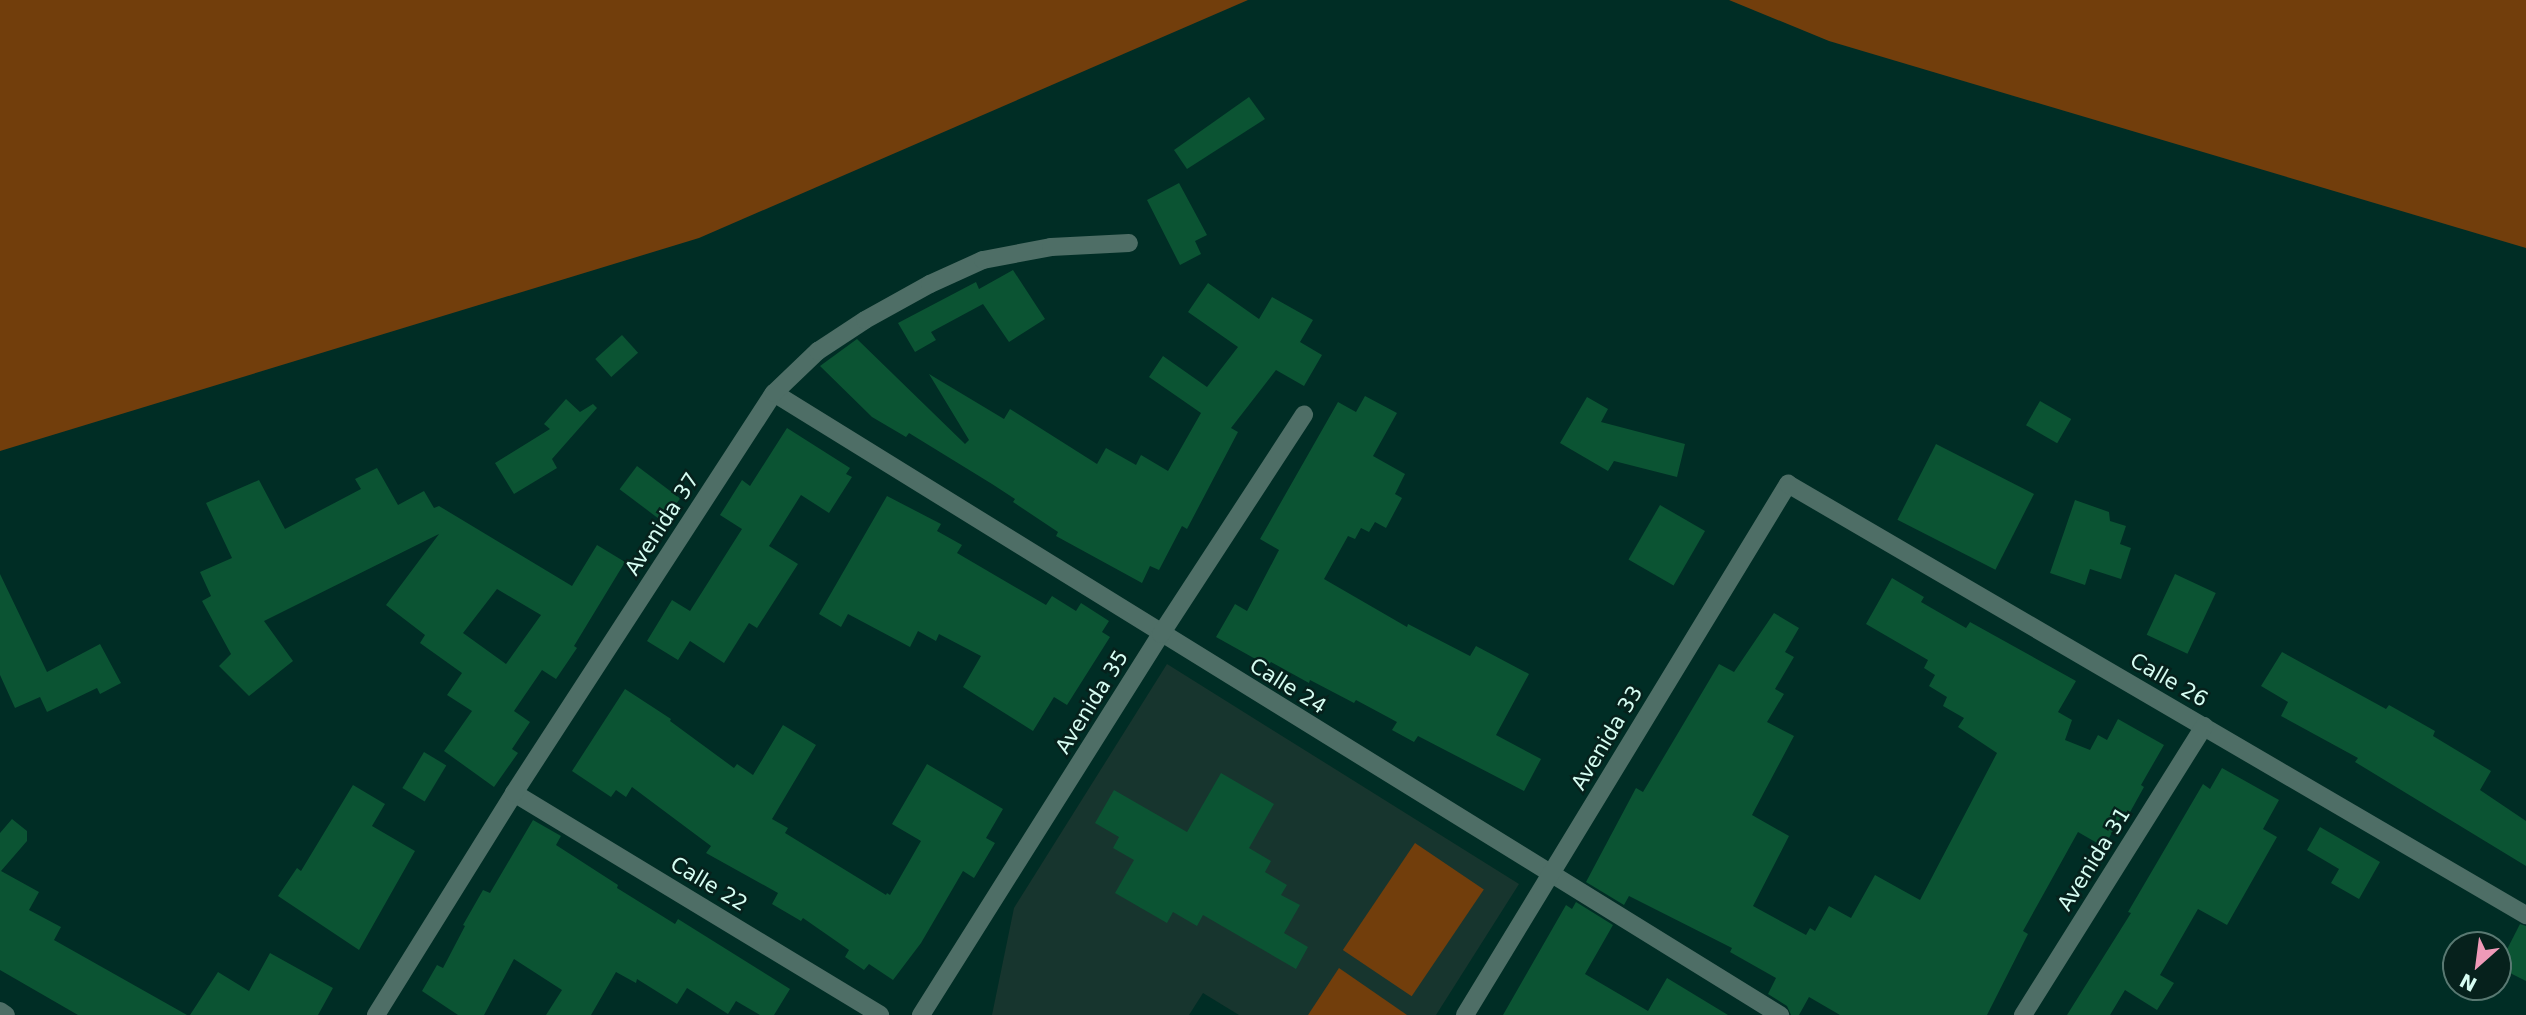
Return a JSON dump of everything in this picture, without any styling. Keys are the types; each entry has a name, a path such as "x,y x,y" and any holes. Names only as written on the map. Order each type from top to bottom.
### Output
{"street":[{"name":"Avenida 37","path":"376,1015 514,793 774,393 818,351 865,320 983,260 1051,247 1129,243"},
{"name":"Calle 24","path":"774,393 1550,876 1780,1015"},
{"name":"Avenida 35","path":"921,1015 1161,635 1304,415"},
{"name":"Calle 26","path":"1788,484 2526,915"},
{"name":"Avenida 33","path":"1465,1015 1788,484"},
{"name":"Avenida 31","path":"2023,1015 2204,726"},
{"name":"Calle 22","path":"514,793 880,1015"},
{"path":"0,1011 6,1015"}],"shaded area":[{"path":"0,0 1248,0 699,238 0,451"},
{"path":"1729,0 2526,0 2526,248 1829,41"},
{"path":"1167,664 1519,884 1436,1015 1239,1015 1203,993 1189,1015 992,1015 1014,908"},
{"path":"1415,843 1484,889 1412,996 1343,950"},
{"path":"1339,968 1407,1015 1308,1015"}],"building":[{"path":"1249,97 1265,119 1187,169 1174,150"},
{"path":"1179,183 1207,235 1195,241 1201,254 1180,265 1147,200"},
{"path":"1013,270 1045,319 1009,342 983,304 931,332 936,340 915,352 898,323 976,282 979,289"},
{"path":"1208,283 1259,319 1272,297 1313,320 1300,342 1322,355 1304,386 1276,370 1231,428 1238,432 1187,529 1182,526 1159,570 1150,566 1142,583 1056,536 1058,532 1013,502 1015,499 992,484 909,433 906,437 872,417 820,366 857,339 965,444 969,440 929,374 1004,419 1010,409 1097,464 1106,448 1136,465 1141,455 1168,471 1201,413 1149,377 1163,356 1207,387 1238,347 1188,312"},
{"path":"622,335 638,353 611,377 595,359"},
{"path":"1365,396 1397,413 1373,456 1405,474 1395,494 1402,498 1386,528 1375,522 1369,532 1361,528 1355,539 1348,536 1324,579 1407,627 1408,624 1470,656 1476,646 1529,674 1496,735 1541,759 1524,791 1418,736 1414,742 1392,730 1397,722 1356,700 1354,703 1310,680 1309,683 1271,662 1268,666 1216,637 1235,604 1247,611 1279,550 1260,539 1338,402 1356,412"},
{"path":"1587,397 1608,409 1601,422 1685,444 1677,477 1614,461 1608,471 1560,443"},
{"path":"566,399 580,412 593,404 597,408 552,459 557,468 514,494 495,463 550,429 544,424"},
{"path":"2040,401 2071,419 2057,443 2026,425"},
{"path":"787,428 850,468 846,474 852,477 829,513 801,495 769,546 798,564 757,628 749,623 724,663 690,641 678,660 647,641 672,600 690,611 742,529 720,515 742,480 750,486"},
{"path":"1936,444 2034,494 1995,570 1897,520"},
{"path":"637,466 680,498 663,522 620,489"},
{"path":"377,468 398,505 424,491 434,508 439,506 572,586 597,545 625,562 574,646 577,648 556,679 542,670 514,711 530,722 512,749 518,753 494,787 444,751 472,711 447,695 462,673 420,643 425,635 386,605 439,534 264,621 293,661 249,696 219,666 231,654 202,601 211,596 200,572 232,558 206,503 259,480 285,529 361,489 355,479","holes":["497,589 541,615 506,664 463,633"]},
{"path":"887,496 941,524 937,531 962,545 957,553 1046,605 1052,596 1076,611 1081,603 1109,621 1102,632 1110,637 1067,705 1054,697 1033,731 963,687 981,656 939,634 936,641 918,631 910,647 848,614 841,627 819,614"},
{"path":"2075,500 2109,512 2110,521 2126,526 2120,544 2131,548 2121,579 2090,569 2085,585 2050,573"},
{"path":"1660,505 1705,531 1674,586 1628,560"},
{"path":"0,574 47,672 100,644 121,683 100,694 97,688 47,712 40,697 15,708 0,675"},
{"path":"2175,574 2216,593 2187,654 2147,635"},
{"path":"1892,578 1924,597 1921,602 1966,628 1970,622 2076,681 2058,712 2072,720 2065,740 2090,750 2098,735 2107,740 2118,719 2164,745 2141,785 2144,787 2129,814 2124,811 2104,847 2078,832 2023,931 2028,934 1987,1015 1840,1015 1809,997 1799,1015 1791,1015 1787,1006 1768,994 1776,978 1730,952 1732,948 1629,896 1624,905 1586,882 1636,788 1643,792 1719,664 1734,672 1774,613 1799,628 1785,652 1794,657 1775,689 1784,694 1767,722 1794,736 1752,815 1789,836 1753,906 1806,935 1810,928 1815,931 1829,906 1851,918 1875,875 1920,900 1997,753 1958,727 1964,718 1943,706 1947,697 1929,686 1935,675 1924,668 1928,660 1866,624"},
{"path":"2282,652 2386,709 2389,705 2435,731 2433,736 2491,771 2480,790 2526,821 2526,866 2355,762 2358,758 2281,716 2288,702 2261,686"},
{"path":"625,689 671,719 670,721 734,768 737,764 753,775 783,725 816,745 772,819 788,828 785,833 886,895 890,895 921,841 892,824 927,764 1003,809 986,838 995,843 974,878 963,871 921,943 893,980 869,964 864,970 845,957 849,950 803,918 801,921 772,904 778,893 706,853 711,846 632,787 626,797 616,790 611,797 572,771"},
{"path":"424,752 446,765 425,801 402,788"},
{"path":"2222,768 2279,800 2263,829 2277,837 2227,925 2198,909 2160,975 2174,983 2157,1010 2125,990 2110,1015 2067,1015 2131,913 2128,912 2203,784 2210,789"},
{"path":"1221,773 1274,804 1249,848 1271,861 1265,872 1287,885 1281,895 1300,905 1284,933 1308,947 1296,969 1203,915 1197,926 1173,912 1167,923 1115,893 1134,860 1113,848 1119,837 1095,823 1114,790 1187,832"},
{"path":"353,785 385,804 372,826 415,851 359,950 278,896 297,868 301,871"},
{"path":"12,819 27,831 27,841 1,871 39,892 29,910 61,927 54,940 187,1015 78,1015 0,970 0,833"},
{"path":"533,820 561,836 556,845 618,885 617,888 675,924 678,919 790,989 774,1015 760,1015 736,1001 728,1014 687,988 677,1004 637,979 636,983 616,972 591,1015 546,1015 562,990 514,959 484,1015 458,1015 422,991 437,965 443,968 483,890 490,893"},
{"path":"2320,827 2380,862 2359,899 2331,883 2339,869 2307,850"},
{"path":"1576,902 1613,925 1585,974 1648,1011 1667,978 1728,1015 1503,1015 1566,905 1572,909"},
{"path":"2520,924 2526,926 2526,981 2512,974 2512,940"},
{"path":"270,953 333,988 318,1015 190,1015 218,972 249,991"}]}
